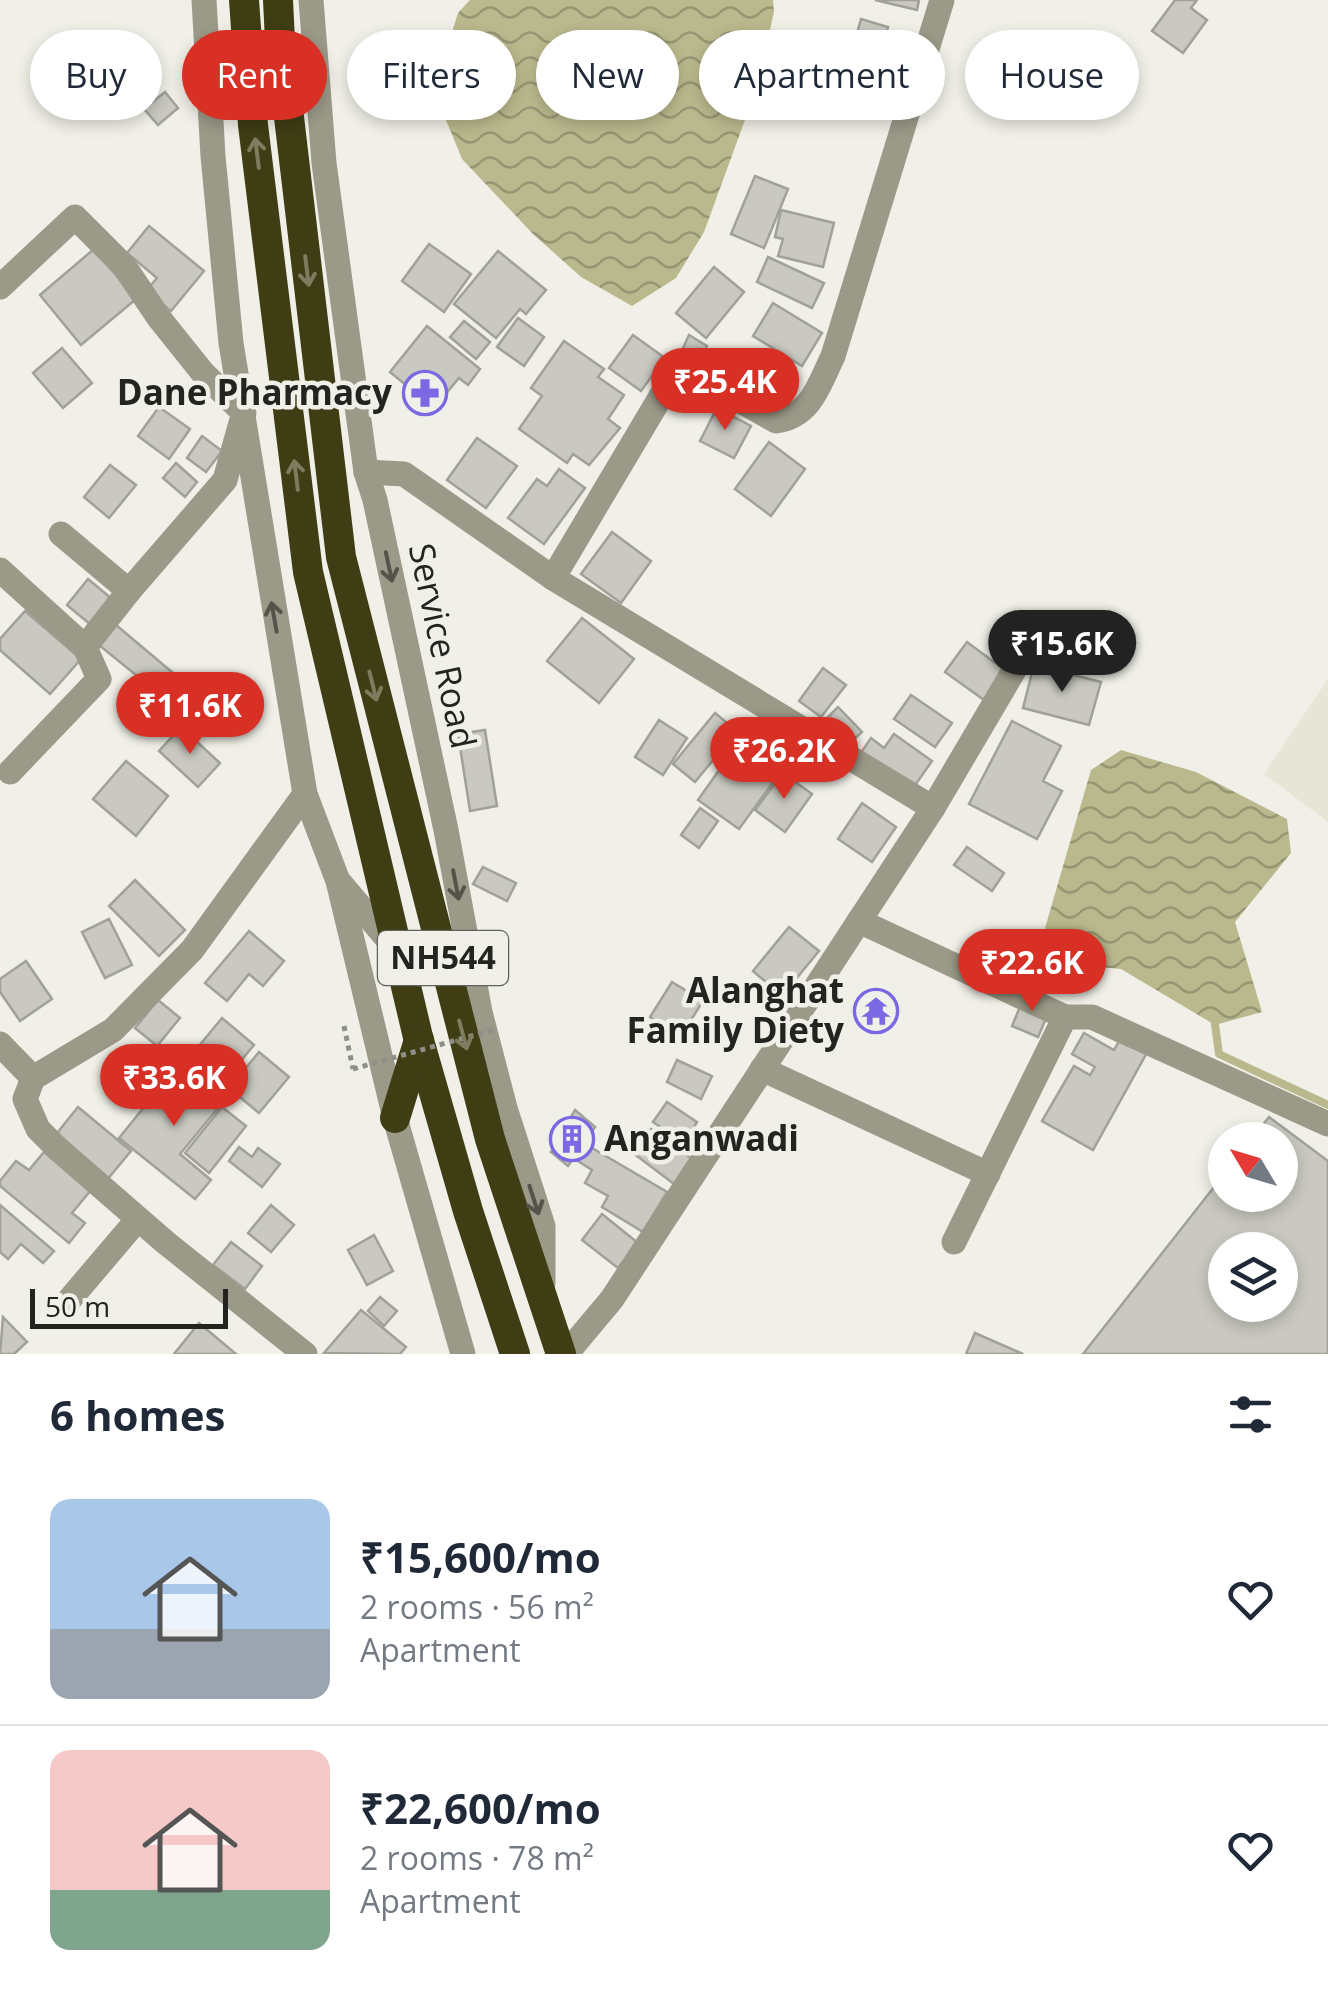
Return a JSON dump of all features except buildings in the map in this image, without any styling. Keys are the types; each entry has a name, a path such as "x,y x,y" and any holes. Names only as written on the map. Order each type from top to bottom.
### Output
{"highway":[{"name":"NH544","path":"244,0 253,125 308,572 419,1040 468,1211 515,1354"},
{"name":"NH544","path":"278,0 341,558 490,1139 564,1354"},
{"path":"395,1118 419,1040"}],"street":[{"path":"204,0 230,343 304,794 338,880 395,1118 463,1354"},
{"name":"Service Road","path":"311,0 324,163 366,472 442,811 480,1012 505,1108 543,1226 543,1298"},
{"path":"553,578 679,366 776,421 793,418 812,399 833,356 942,0"},
{"path":"0,288 75,217 124,266 202,373 244,413"},
{"path":"85,647 224,480 244,413"},
{"path":"366,472 404,474 553,578 932,808"},
{"path":"61,534 129,591"},
{"path":"0,570 85,647 99,679 10,772"},
{"path":"564,1354 612,1299 932,808 1036,633"},
{"path":"304,794 192,950 113,1030 34,1078 25,1099 38,1129 138,1219 305,1354"},
{"path":"338,880 398,950"},
{"path":"859,921 1065,1018 1092,1017 1328,1124"},
{"path":"954,1242 1065,1018"},
{"path":"0,1044 34,1078"},
{"path":"762,1069 988,1174"},
{"path":"70,1299 138,1219"}],"path":[{"path":"343,1022 353,1069 496,1029"}],"shaded area":[{"path":"1328,679 1328,822 1264,774"}],"water":[{"path":"470,0 773,0 770,30 699,30 699,120 745,120 704,232 676,278 632,306 581,277 533,234 462,159 446,120 516,120 516,30 453,30 458,13"},
{"path":"1121,750 1196,772 1287,819 1291,853 1235,922 1262,1012 1215,1025 1121,969 1077,965 1045,928 1091,770"}],"waterway":[{"path":"1214,1017 1219,1054 1328,1105"}],"place":[{"name":"Dane Pharmacy","path":"425,393"},
{"name":"Alanghat Family Diety","path":"876,1011"},
{"name":"Anganwadi","path":"572,1139"}]}
